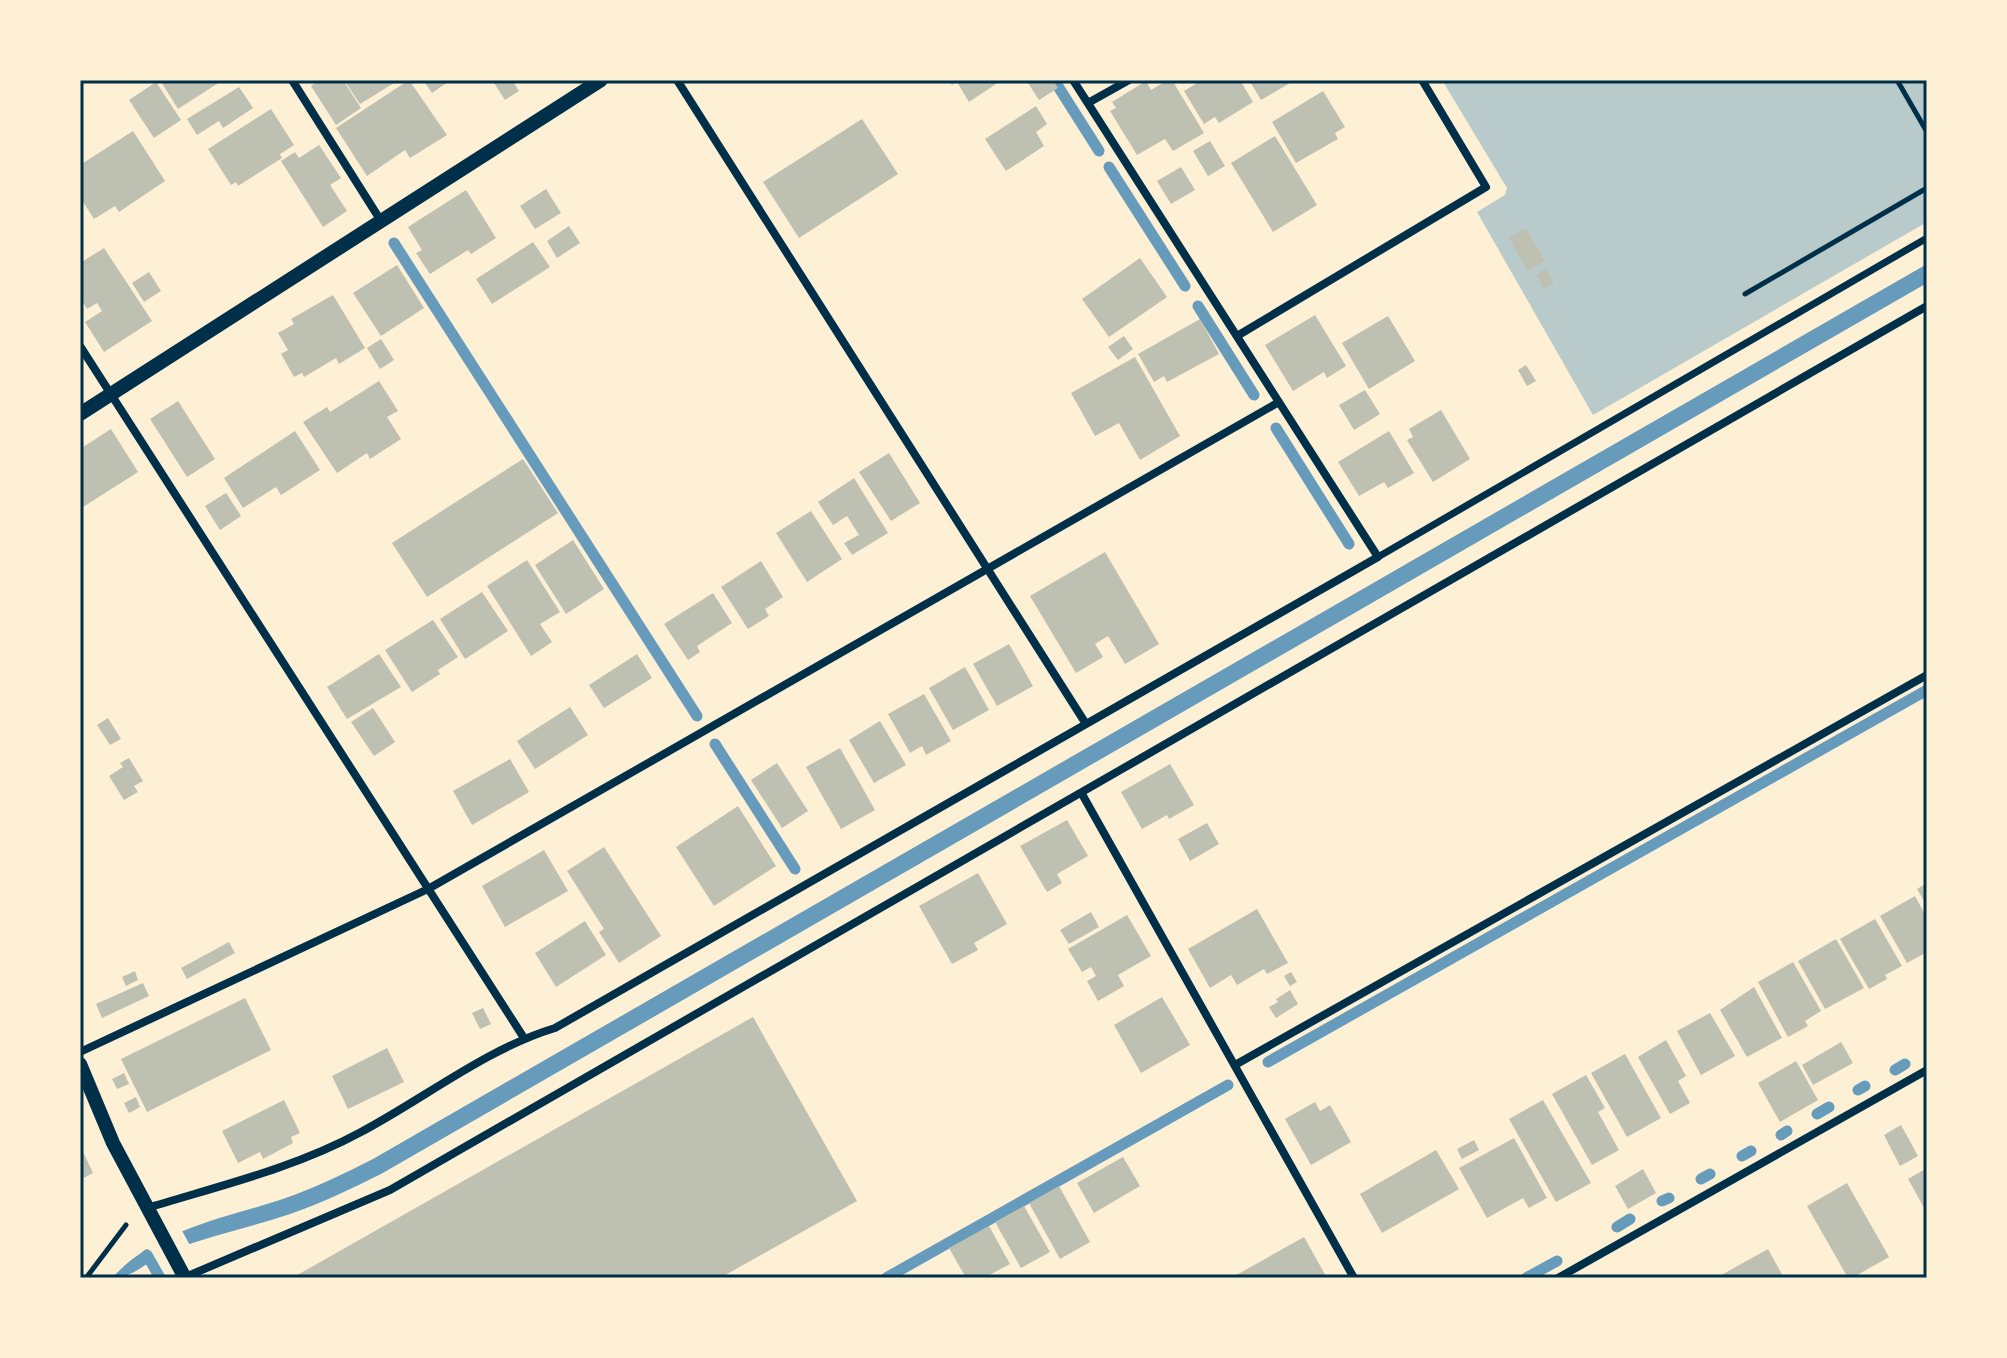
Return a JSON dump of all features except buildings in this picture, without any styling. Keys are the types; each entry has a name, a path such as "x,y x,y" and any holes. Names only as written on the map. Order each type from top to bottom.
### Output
{"street":[{"path":"292,80 381,221"},
{"path":"80,414 601,80"},
{"path":"677,80 1086,724"},
{"path":"1073,80 1378,557"},
{"path":"1088,103 1129,80"},
{"path":"1237,336 1486,187 1422,80"},
{"path":"147,1208 318,1153 360,1133 524,1038 555,1028 1378,557 1927,238"},
{"path":"80,1064 113,1143 183,1275 342,1213 390,1190 1927,306"},
{"path":"80,346 524,1038"},
{"path":"80,1052 428,889 1279,402"},
{"path":"1235,1065 1927,675"},
{"path":"1082,794 1354,1278"},
{"path":"1558,1278 1927,1070"}],"path":[{"path":"1897,80 1927,132"},
{"path":"1745,294 1927,188"},
{"path":"86,1278 126,1225 147,1208"}],"shaded area":[{"path":"1442,80 1927,80 1927,222 1593,415 1477,212 1505,195 1507,188"}],"water":[{"path":"1927,264 1927,283 381,1174 302,1210 172,1250 128,1275 112,1278 130,1261 170,1237 295,1195 373,1159"}],"pier":[{"path":"180,1227 192,1249 155,1262 145,1245"}],"waterway":[{"path":"1054,80 1099,151"},
{"path":"1109,167 1185,286"},
{"path":"394,243 697,716"},
{"path":"1198,306 1254,395"},
{"path":"1276,428 1349,544"},
{"path":"1268,1062 1927,690"},
{"path":"715,744 795,869"},
{"path":"1895,1070 1905,1064"},
{"path":"886,1278 1228,1085"},
{"path":"1858,1090 1865,1086"},
{"path":"1817,1114 1829,1107"},
{"path":"1781,1135 1787,1131"},
{"path":"1742,1156 1751,1151"},
{"path":"1701,1179 1710,1174"},
{"path":"1662,1201 1669,1198"},
{"path":"1617,1227 1630,1219"},
{"path":"147,1255 159,1276"},
{"path":"1526,1278 1557,1261"}]}
